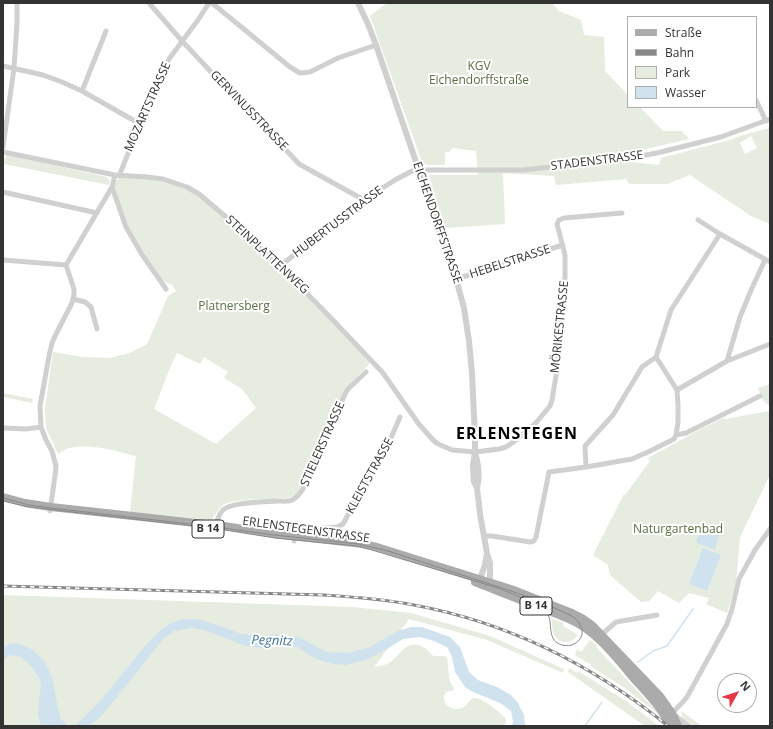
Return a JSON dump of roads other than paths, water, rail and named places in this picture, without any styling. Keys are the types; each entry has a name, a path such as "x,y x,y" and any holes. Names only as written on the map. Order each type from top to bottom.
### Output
{"main road":[{"name":"ERLENSTEGENSTRASSE","path":"3,497 50,509"},
{"name":"ERLENSTEGENSTRASSE","path":"3,502 24,507 216,528 370,550 452,575 484,582 516,594 572,621 600,637 622,660 678,726"},
{"name":"ERLENSTEGENSTRASSE","path":"668,714 670,726"}],"street":[{"path":"3,147 14,68 17,3"},
{"name":"GERVINUSSTRASSE","path":"149,3 182,41 299,164 364,200"},
{"path":"211,3 290,67 300,73 310,72 338,58 376,45"},
{"name":"MOZARTSTRASSE","path":"66,265 112,187 169,59 211,3"},
{"name":"EICHENDORFFSTRASSE","path":"358,3 376,45 456,279 464,308 470,350 474,452 478,465 477,488 479,509 488,553 484,568 484,582"},
{"path":"82,91 106,31"},
{"path":"3,66 42,75 62,82 82,91 140,124"},
{"path":"757,102 768,120"},
{"name":"STADENSTRASSE","path":"419,170 523,170 619,160 657,153 721,137 768,120"},
{"name":"STEINPLATTENWEG","path":"3,152 117,175 163,179 187,187 199,194 211,203 280,266 330,317 383,373 418,423 433,440 438,444 452,450 474,452"},
{"name":"HUBERTUSSTRASSE","path":"280,266 364,200 395,180 419,170"},
{"path":"112,187 126,227 141,253 166,289"},
{"path":"3,192 97,213"},
{"name":"MÖRIKESTRASSE","path":"474,452 498,449 512,443 535,424 550,406 558,364 566,265 563,245 557,224 559,220 564,218 622,213"},
{"path":"698,220 768,261 752,288 740,317 728,361"},
{"path":"586,467 585,446 613,415 642,367 656,357 671,310 720,234"},
{"name":"HEBELSTRASSE","path":"456,279 563,245"},
{"path":"3,260 66,265 74,289 73,299 56,334 50,351 40,406 41,427 55,461 55,476 50,509"},
{"path":"73,299 85,302 91,307 98,329"},
{"path":"677,390 728,361 770,344"},
{"path":"484,536 530,542 534,541 549,472 632,459 674,439 676,435 678,405 677,390 656,357"},
{"name":"STIELERSTRASSE","path":"216,528 221,512 230,506 257,502 289,501 296,498 303,489 346,392 366,372"},
{"path":"676,435 686,433 760,396"},
{"name":"KLEISTSTRASSE","path":"294,539 295,533 299,530 337,527 343,524 388,445 400,417"},
{"path":"4,428 26,429 41,427"},
{"path":"688,726 668,714 687,697 716,645 730,618 739,579 755,550 770,530"},
{"path":"600,637 616,622 657,615"}],"water":[{"path":"703,528 719,534 715,549 696,542 701,529"},
{"path":"703,548 721,555 707,591 689,584"},
{"name":"Pegnitz","path":"183,619 198,619 242,634 257,636 276,634 298,637 327,652 342,653 368,648 398,631 411,627 422,627 450,637 460,647 469,672 478,680 497,687 511,695 518,703 524,715 525,726 512,726 513,721 511,711 500,703 473,692 465,687 455,672 452,657 447,647 434,641 420,637 403,639 366,660 345,665 322,661 309,655 298,647 278,645 261,648 243,645 207,631 192,628 174,631 163,639 100,717 89,726 74,726 102,699 154,636 169,624"},
{"path":"13,643 23,645 31,649 45,661 53,680 61,719 67,725 74,726 41,726 38,715 41,686 39,677 31,666 21,657 9,655 4,659 3,664 3,646"}],"waterway":[{"path":"638,662 653,651 667,646 693,609"},
{"path":"585,726 602,702"}],"tram line":[{"path":"3,498 29,505 51,508 358,544 388,551 534,599 570,615 578,621 582,629 582,633 581,637 574,644 568,646 562,645 554,640 551,633 548,615 539,605 498,588 357,546 275,538 219,529 29,507 3,501"}],"railway":[{"path":"3,586 324,595 358,597 414,605 484,623 549,649 610,684 668,726"}],"district":[{"name":"ERLENSTEGEN","path":"517,434"}],"park label":[{"name":"KGV Eichendorffstraße","path":"479,74"},
{"name":"Platnersberg","path":"234,307"},
{"name":"Naturgartenbad","path":"678,530"}]}
